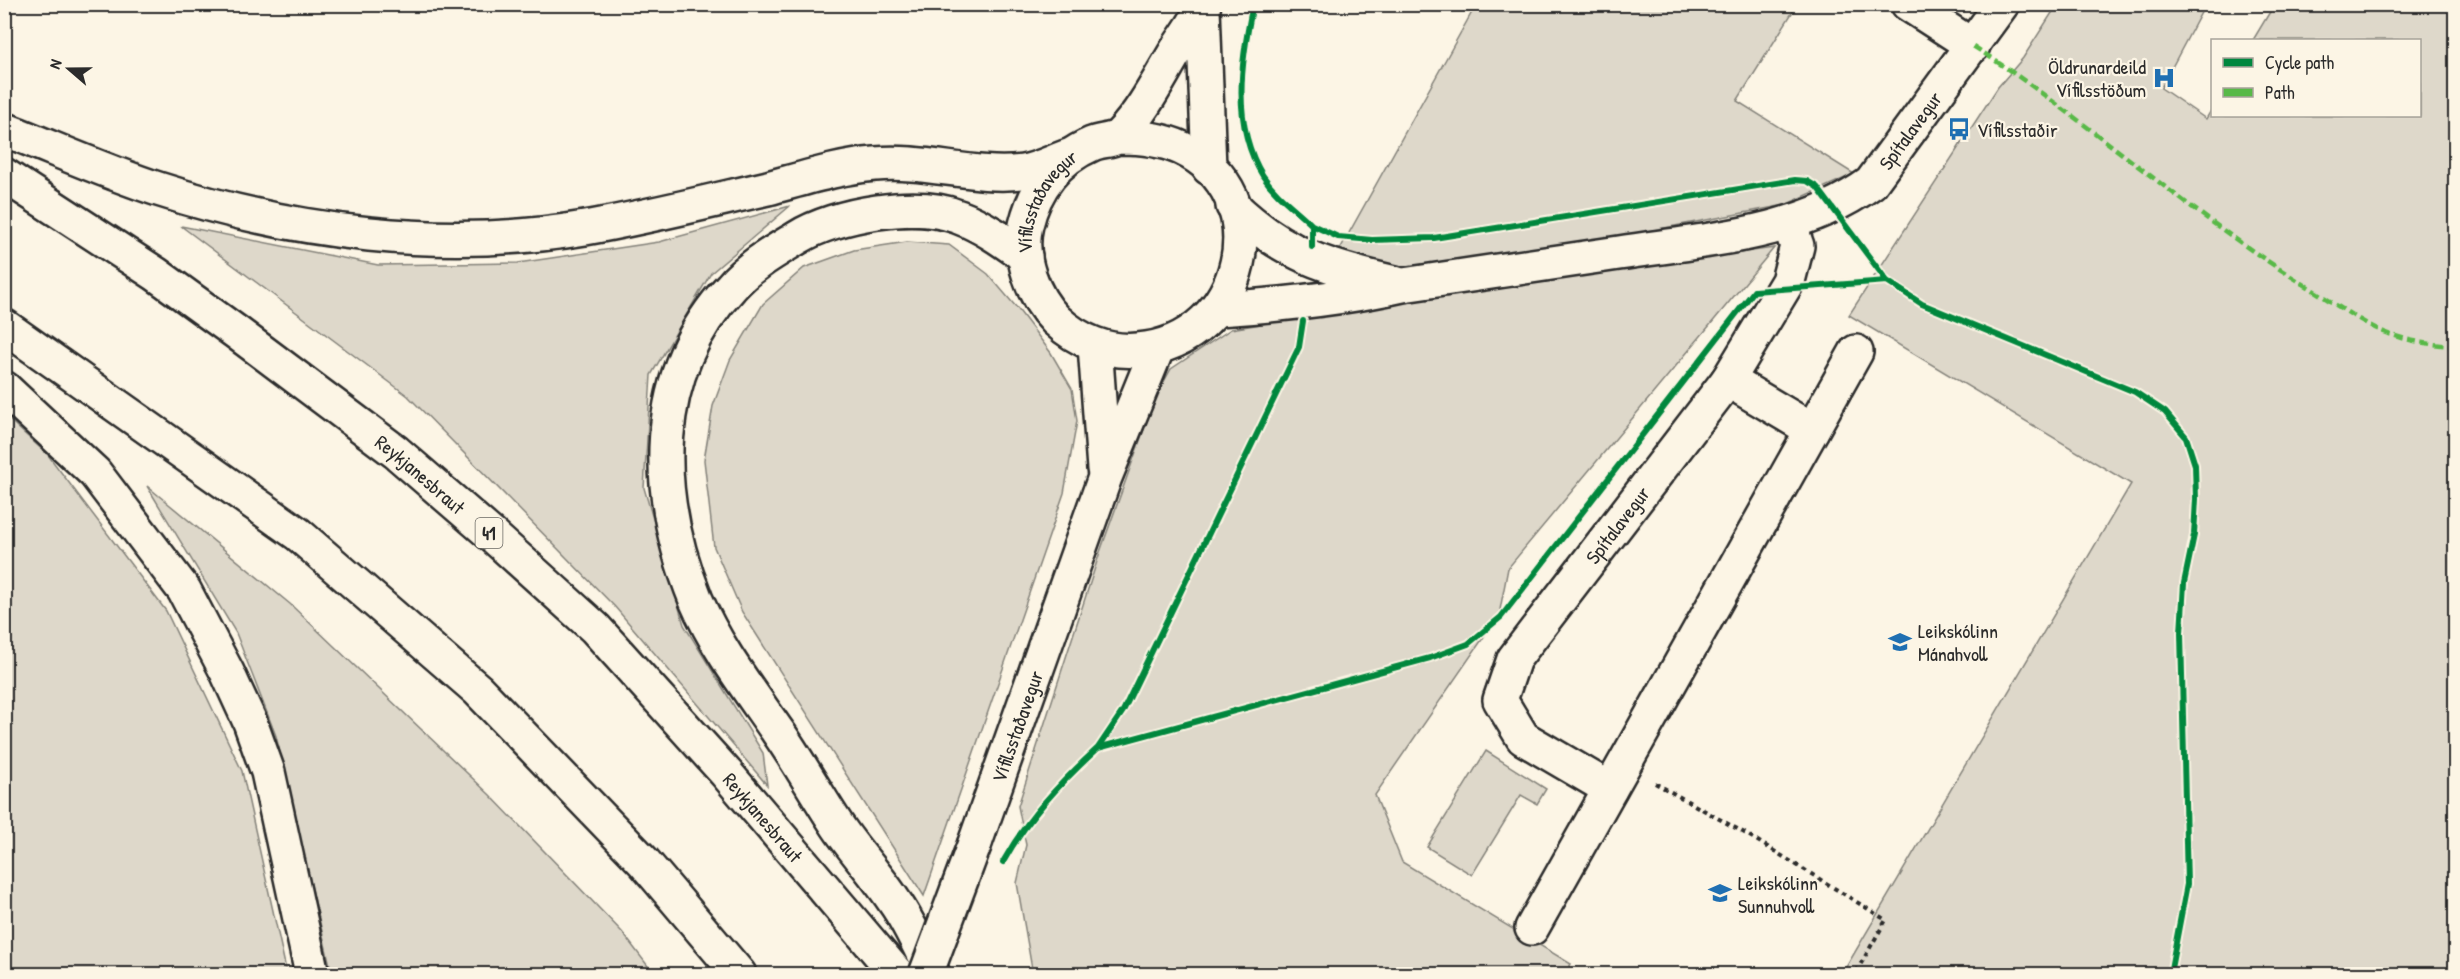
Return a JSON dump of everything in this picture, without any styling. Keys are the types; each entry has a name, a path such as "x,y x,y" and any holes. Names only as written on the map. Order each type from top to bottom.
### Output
{"main road":[{"path":"1908,4 1973,46"},
{"name":"Spítalavegur","path":"1218,309 1353,297 1403,285 1724,237 1790,223 1850,198 1871,183 2002,4"},
{"path":"1120,136 1141,108 1203,6"},
{"path":"1203,6 1209,168"},
{"path":"4,129 156,188 213,205 271,219 395,237 521,235 583,228 676,210 875,164 935,164 979,172 1023,172 1069,156"},
{"name":"Vífilsstaðavegur","path":"1120,136 1162,141 1183,149 1209,168 1223,186 1233,207 1239,233 1238,260 1232,286 1218,309 1191,334 1157,349 1125,352 1095,345 1068,331 1047,310 1032,285 1025,256 1025,228 1034,200 1048,176 1069,156 1093,143 1120,136"},
{"name":"Reykjanesbraut","path":"4,175 156,274 236,332 396,452 501,543 595,628 726,773 897,975"},
{"name":"Spítalavegur","path":"1233,207 1273,241 1311,260 1403,285"},
{"path":"933,975 896,903 838,827 730,663 697,601 678,543 666,478 665,442 674,385 705,322 730,287 756,264 805,233 859,215 910,209 955,215 989,231 1025,256"},
{"name":"Spítalavegur","path":"1617,777 1523,738 1500,700 1514,659 1728,380 1788,281 1797,246 1790,223"},
{"path":"4,326 298,534 478,690 644,862 739,975"},
{"name":"Vífilsstaðavegur","path":"1095,345 1105,477"},
{"name":"Vífilsstaðavegur","path":"926,975 1105,477 1157,349"},
{"path":"1532,928 1856,352"},
{"path":"1728,380 1812,430"},
{"path":"4,388 95,473 184,590 250,722 267,772 312,975"}],"path":[{"path":"1617,777 1748,835 1886,920 1855,975"}],"shaded area":[{"path":"1476,5 1797,5 1737,101 1854,174 1785,205 1428,273 1334,260"},
{"path":"2057,5 2205,5 2161,88 2206,119 2211,111 2211,117 2421,117 2421,39 2254,39 2274,5 2455,5 2455,974 1842,974 2131,484 1849,315 1998,87 2023,58"},
{"path":"790,206 711,273 651,375 644,488 684,625 763,753 767,785 615,607 408,396 181,226 378,265 518,263 659,242"},
{"path":"907,242 949,245 988,274 1051,353 1072,389 1077,421 1064,493 924,896 742,612 714,547 704,460 713,406 730,360 763,304 804,268 854,250"},
{"path":"1774,248 1508,568 1499,615 1375,795 1402,862 1571,964 1565,974 1036,974 1032,969 1017,883 1026,845 1018,806 1100,552 1156,396 1171,369 1231,329 1420,297"},
{"path":"4,415 48,455 166,611 242,771 287,974 5,974"},
{"path":"147,486 290,604 490,795 622,932 654,974 332,974 276,736 236,633"},
{"path":"1486,751 1546,789 1537,804 1521,795 1472,875 1427,847"}],"marked path":[{"path":"1973,46 2058,105 2224,231 2346,312 2374,328 2393,335 2419,342 2456,346"}],"cycle path":[{"path":"1253,4 1242,70 1246,135 1253,156 1268,183 1312,225 1312,247"},
{"path":"1312,225 1338,237 1372,240 1434,238 1795,180 1807,181 1817,187 1887,281 1922,304 2135,392 2165,412 2186,437 2195,465 2196,499 2194,535 2184,583 2181,633 2187,884 2170,974"},
{"path":"1303,321 1299,347 1123,711 1098,748 1430,658 1468,644 1501,617 1754,291 1887,281"},
{"path":"1003,862 1023,830 1046,801 1098,748"}],"place":[{"name":"Öldrunardeild Vífilsstöðum","path":"2164,78"},
{"name":"Vífilsstaðir","path":"1959,129"},
{"name":"Leikskólinn Mánahvoll","path":"1900,642"},
{"name":"Leikskólinn Sunnuhvoll","path":"1720,893"}]}
